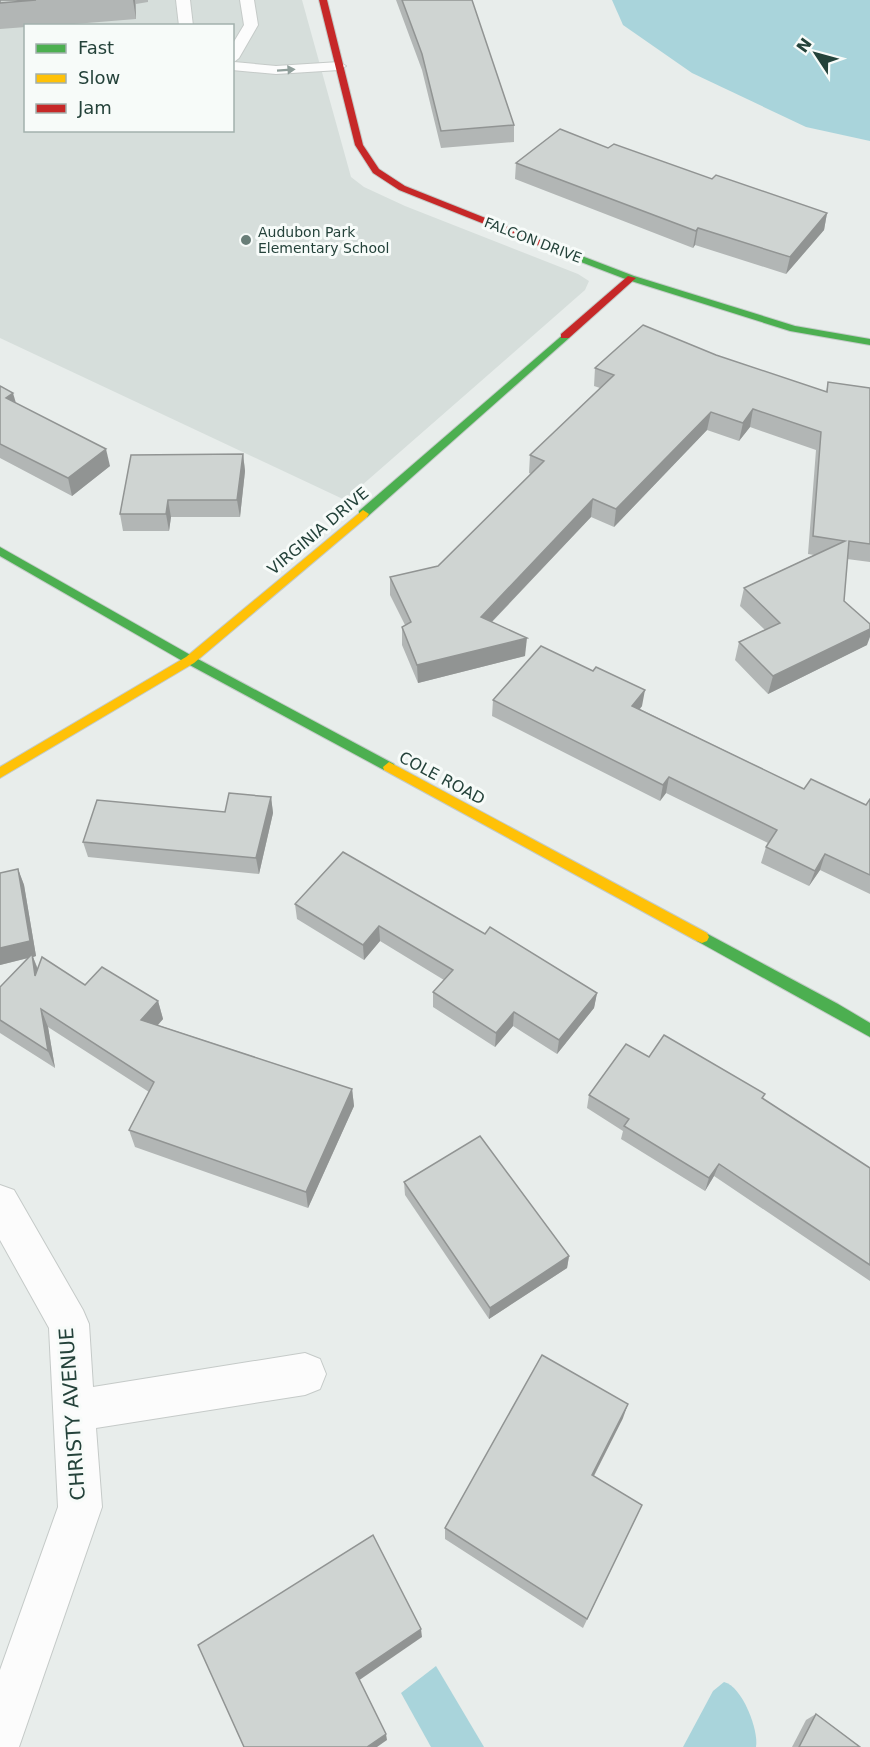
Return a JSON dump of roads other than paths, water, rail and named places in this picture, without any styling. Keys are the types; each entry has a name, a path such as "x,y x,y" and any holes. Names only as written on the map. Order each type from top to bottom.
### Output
{"street":[{"name":"FALCON DRIVE","path":"322,0 359,145 370,167 379,174 422,197 631,278 793,329 870,342"},
{"name":"VIRGINIA DRIVE","path":"0,773 190,660 361,516 631,278"},
{"name":"COLE ROAD","path":"0,551 190,660 833,1008 870,1031"},
{"name":"CHRISTY AVENUE","path":"0,1203 69,1324 80,1507 0,1736"},
{"path":"74,1411 305,1374"}],"lane":[{"path":"183,0 186,24"},
{"path":"234,55 251,25 247,0"},
{"path":"234,66 276,70 339,66"}],"water":[{"path":"612,0 870,0 870,141 806,127 692,73 623,25"},
{"path":"436,1666 484,1747 431,1747 401,1693"},
{"path":"724,1682 737,1691 748,1710 755,1730 756,1747 683,1747 713,1691"}],"place":[{"name":"Audubon Park Elementary School","path":"246,240"}]}
